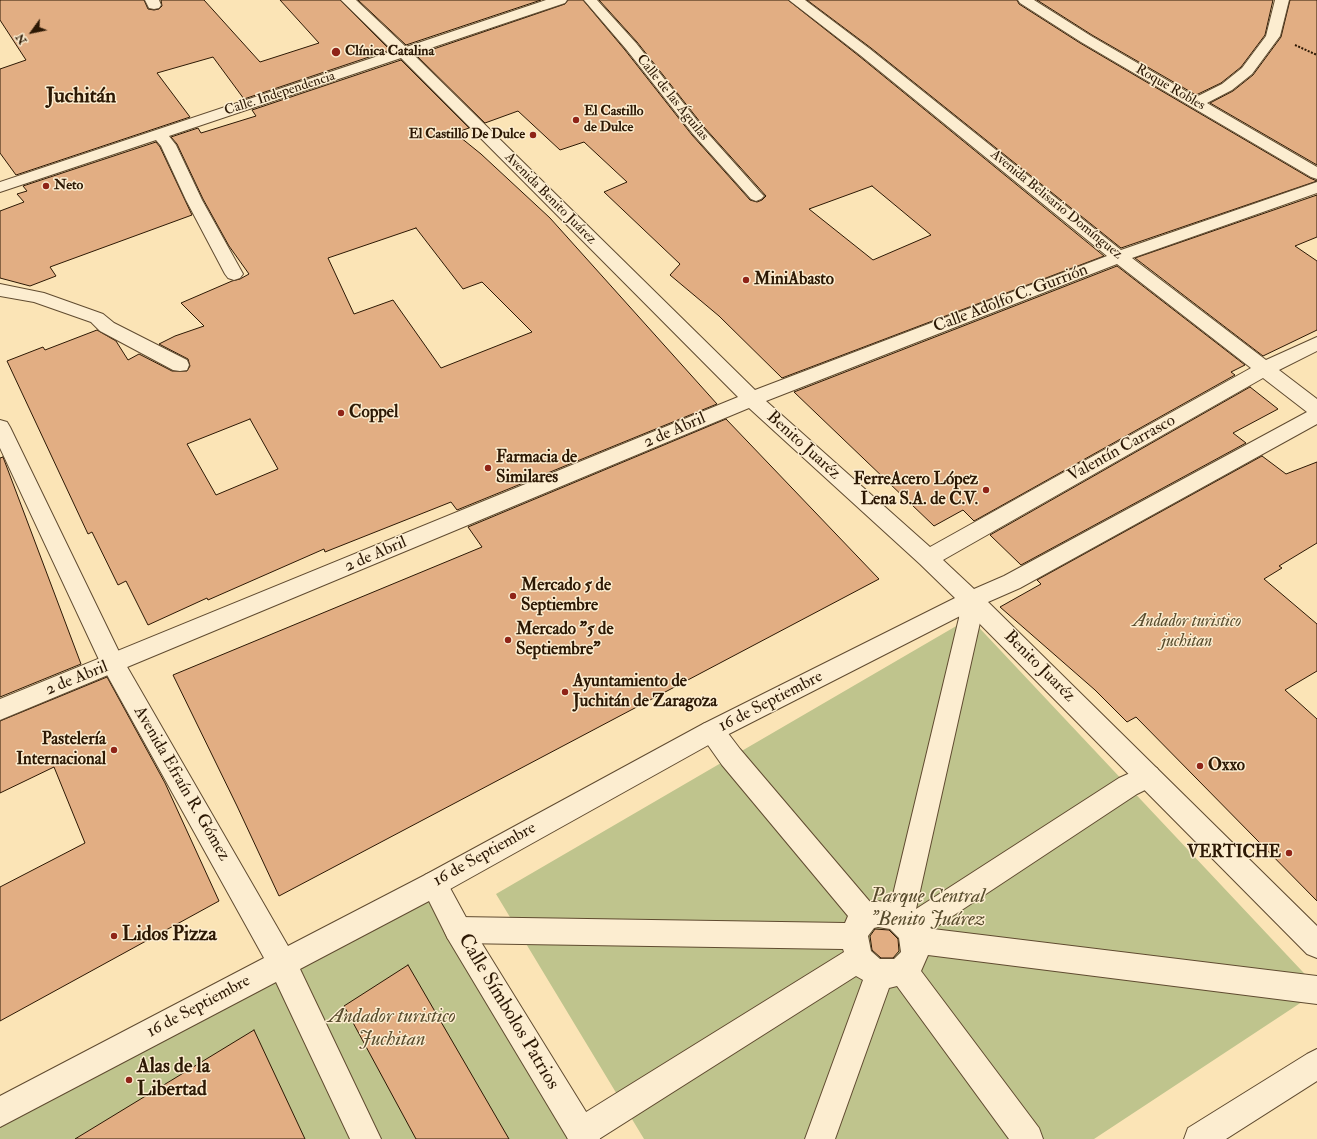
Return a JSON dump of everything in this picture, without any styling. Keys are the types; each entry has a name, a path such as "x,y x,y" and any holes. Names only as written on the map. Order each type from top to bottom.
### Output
{"street":[{"name":"Avenida Benito Juárez","path":"348,0 404,53 752,399"},
{"name":"Calle. Independencia","path":"0,187 560,0"},
{"name":"Avenida Belisario Domínguez","path":"796,0 865,52 1119,257 1317,409"},
{"name":"Roque Robles","path":"1025,0 1086,39 1317,174"},
{"path":"1196,103 1227,87 1247,71 1273,36 1282,0"},
{"path":"160,134 168,145 194,200 234,274"},
{"name":"Calle Adolfo C. Gurrión","path":"752,399 1119,257 1317,187"},
{"path":"0,290 38,297 97,318 107,327 180,364"},
{"name":"Valentín Carrasco","path":"928,558 1264,369 1317,343"},
{"name":"Benito Juaréz","path":"752,399 928,558 1317,945"},
{"name":"2 de Abril","path":"0,710 752,399"},
{"path":"458,930 872,951 911,962 915,952 908,930 970,618 971,600 1012,582 1317,415"},
{"name":"Avenida Efraín R. Gómez","path":"2,437 113,664 282,963 366,1139"},
{"name":"16 de Septiembre","path":"0,1112 434,884 712,731 971,600"},
{"path":"712,731 872,951 1028,1139"},
{"path":"908,930 1128,786 1148,776"},
{"name":"Calle Símbolos Patrios","path":"434,884 458,930 583,1136"},
{"path":"820,1139 872,951 878,914 889,915 908,930 1317,990"},
{"path":"583,1136 872,951"},
{"path":"1199,1139 1317,1064"}],"lane":[{"name":"Calle de las Águilas","path":"590,0 631,46 698,131 756,196"}],"green space":[{"name":"Parque Central \"Benito Juárez","path":"970,618 1317,987 1317,992 1094,1139 644,1139 496,894"},
{"name":"Andador turistico Juchitan","path":"434,884 585,1139 0,1139 0,1112"}],"building":[{"path":"0,0 144,0 148,9 154,10 159,9 162,6 161,0 204,0 260,62 319,43 280,0 340,0 390,50 244,99 213,57 157,73 190,117 16,175 0,153 0,69 26,60 0,20"},
{"path":"358,0 541,0 406,45"},
{"path":"568,0 583,0 625,50 692,135 750,200 757,202 766,196 704,127 637,42 599,0 788,0 1104,256 782,378 719,316 670,275 680,264 604,192 627,182 584,142 560,150 518,111 485,123 416,55 565,4","holes":["872,186 931,235 873,260 809,209"]},
{"path":"807,0 1017,0 1019,4 1080,43 1317,181 1121,248 871,48"},
{"path":"1037,0 1273,0 1265,35 1241,67 1221,83 1196,95 1092,35"},
{"path":"1290,0 1317,0 1317,165 1210,103 1233,91 1253,75 1281,37"},
{"path":"401,60 469,128 455,133 481,154 550,218 717,404 457,510 451,502 325,552 324,549 208,600 207,598 148,625 126,581 118,585 92,532 88,534 7,361 43,347 45,350 97,330 116,341 128,360 139,354 172,371 187,371 190,366 188,359 159,344 175,336 204,326 181,303 249,274 229,246 203,199 177,144 171,137 198,128 201,133 256,116 252,110","holes":["416,228 463,289 482,282 532,332 441,368 393,300 354,314 328,258","250,419 278,469 216,495 187,444"]},
{"path":"156,142 160,147 192,215 50,267 56,276 30,286 0,278 0,211 24,202 17,194 27,191 23,186"},
{"path":"1317,195 1317,237 1295,246 1317,261 1317,330 1263,356 1135,258"},
{"path":"1117,266 1245,365 1231,372 1235,375 974,521 963,510 934,526 794,392"},
{"path":"1250,387 1278,409 1233,433 1246,443 1021,565 990,535"},
{"path":"726,419 879,579 279,896 173,675 482,547 468,527"},
{"name":"Andador turistico juchitan","path":"1262,456 1286,474 1317,462 1317,543 1279,566 1282,568 1264,579 1317,624 1317,671 1285,690 1317,719 1317,901 1136,717 1127,722 1095,690 1000,607 1041,584 1037,580"},
{"path":"3,457 81,664 0,697 0,458"},
{"path":"107,677 165,783 219,901 0,1021 0,887 85,843 54,767 0,793 0,721"},
{"path":"875,929 889,930 898,939 899,951 893,958 881,958 872,950 870,936"},
{"path":"408,965 509,1139 416,1139 344,1006"},
{"path":"254,1030 305,1139 75,1139"}],"place":[{"name":"Clínica Catalina","path":"336,52"},
{"name":"El Castillo de Dulce","path":"576,120"},
{"name":"El Castillo De Dulce","path":"533,135"},
{"name":"Neto","path":"46,186"},
{"name":"MiniAbasto","path":"746,280"},
{"name":"Coppel","path":"341,413"},
{"name":"Farmacia de Similares","path":"488,468"},
{"name":"FerreAcero López Lena S.A. de C.V.","path":"986,490"},
{"name":"Mercado 5 de Septiembre","path":"513,596"},
{"name":"Mercado \"5 de Septiembre\"","path":"508,640"},
{"name":"Ayuntamiento de Juchitán de Zaragoza","path":"565,692"},
{"name":"Pastelería Internacional","path":"114,750"},
{"name":"Oxxo","path":"1200,766"},
{"name":"VERTICHE","path":"1289,853"},
{"name":"Lidos Pizza","path":"114,936"},
{"name":"Alas de la Libertad","path":"129,1080"}],"district":[{"name":"Juchitán","path":"81,97"}]}
